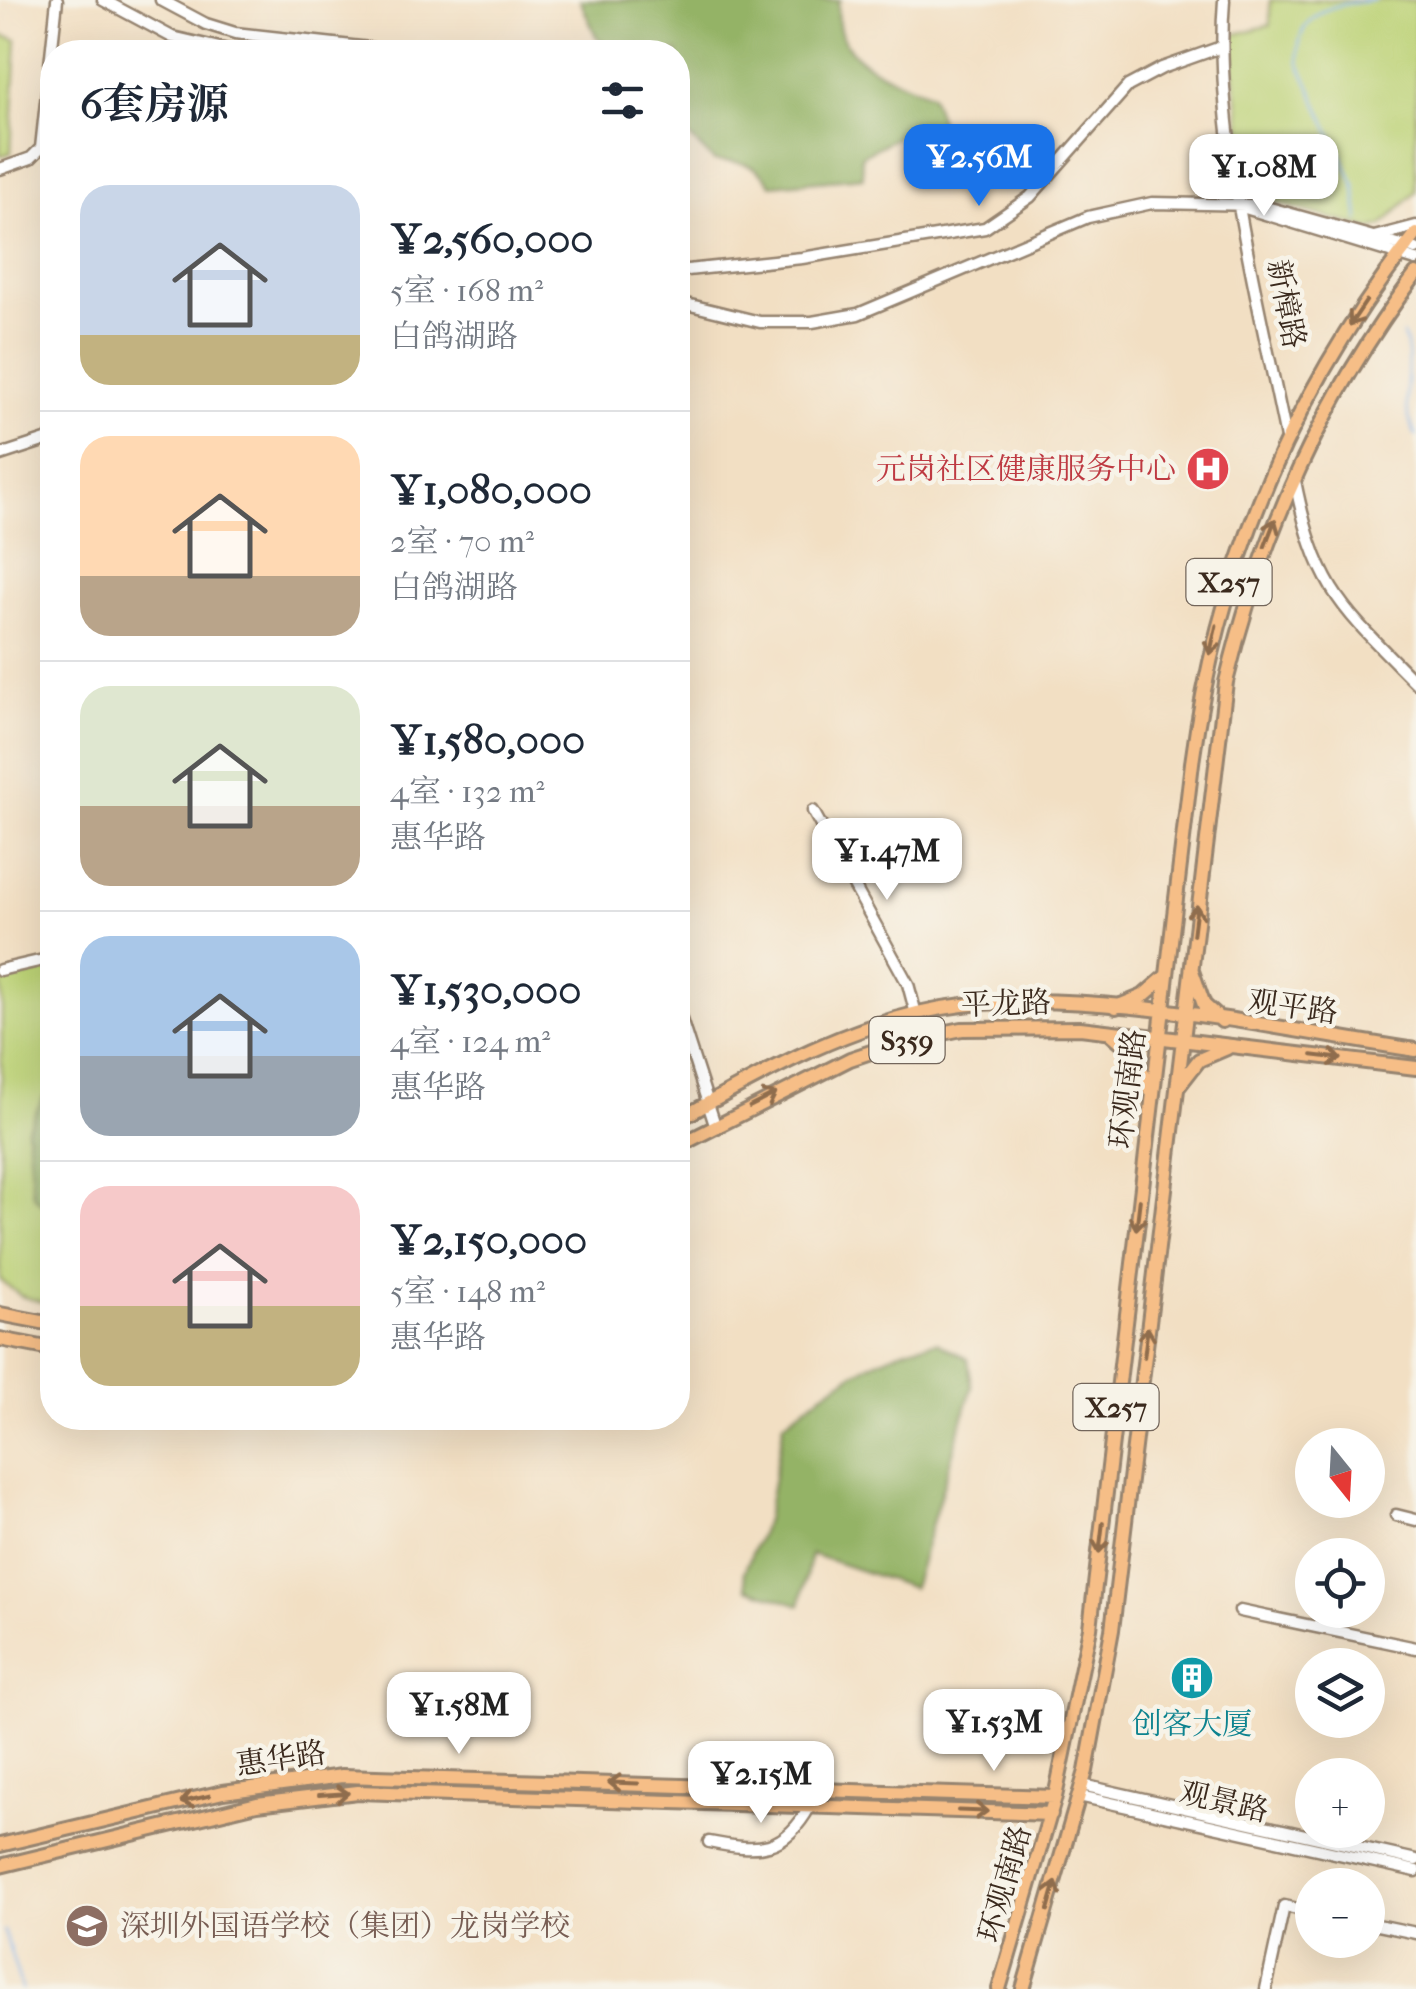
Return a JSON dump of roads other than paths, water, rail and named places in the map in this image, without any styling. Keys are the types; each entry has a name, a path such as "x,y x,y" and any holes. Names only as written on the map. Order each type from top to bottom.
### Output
{"main road":[{"name":"环观南路","path":"999,1989 1056,1797 1090,1628 1199,714 1215,631 1235,564 1286,438 1332,352 1416,234"},
{"name":"环观南路","path":"1023,1989 1081,1790 1112,1630 1226,682 1258,564 1294,476 1348,370 1416,274"},
{"path":"1190,958 1198,992 1209,1012 1224,1022"},
{"path":"1110,1008 1143,996 1167,974"},
{"name":"平龙路","path":"690,1113 835,1040 916,1014 990,1003 1162,1014"},
{"name":"观平路","path":"1162,1014 1416,1050"},
{"name":"平龙路","path":"690,1140 822,1070 904,1040 988,1027 1100,1030 1181,1040"},
{"path":"1100,1030 1120,1038 1135,1054 1152,1100"},
{"name":"观平路","path":"1181,1040 1416,1068"},
{"path":"1175,1093 1198,1060 1239,1046"},
{"path":"0,1311 40,1322"},
{"path":"3,1341 40,1347"},
{"name":"惠华路","path":"4,1844 223,1792 342,1776 1056,1797"},
{"name":"惠华路","path":"0,1866 229,1810 333,1794 408,1792 1051,1814"}],"street":[{"path":"53,40 57,0"},
{"path":"103,0 172,37 185,40"},
{"path":"161,0 206,24 236,33 299,40"},
{"name":"新樟路","path":"1224,0 1221,47 1242,207 1286,438"},
{"path":"690,270 802,258 985,228 1030,197 1128,86 1162,68 1221,47"},
{"path":"0,168 31,158 40,142"},
{"path":"690,305 760,322 834,319 878,308 1108,210 1175,202 1242,207 1407,251"},
{"path":"1242,207 1259,205 1367,237 1407,251 1416,260"},
{"path":"1367,237 1416,226"},
{"path":"0,455 40,442"},
{"path":"1294,476 1311,552 1331,592 1416,683"},
{"path":"813,810 908,984 916,1014"},
{"path":"0,970 40,961"},
{"path":"690,1047 715,1126"},
{"path":"1396,1515 1416,1520"},
{"path":"1240,1611 1416,1648"},
{"name":"观景路","path":"1081,1790 1416,1860"},
{"name":"观景路","path":"1081,1790 1416,1871"},
{"path":"710,1842 736,1847 783,1842 796,1831 810,1806"},
{"path":"1266,1989 1284,1906 1295,1908"},
{"path":"1385,1927 1416,1933"}],"waterway":[{"path":"1359,221 1355,186 1299,63 1299,45 1310,21 1320,13 1345,4 1376,0"},
{"path":"1403,335 1408,360 1407,410 1416,435"},
{"path":"4,1931 22,1989"}],"place":[{"name":"元岗社区健康服务中心","path":"1208,469"},
{"name":"创客大厦","path":"1192,1678"},
{"name":"深圳外国语学校（集团）龙岗学校","path":"87,1926"}]}
